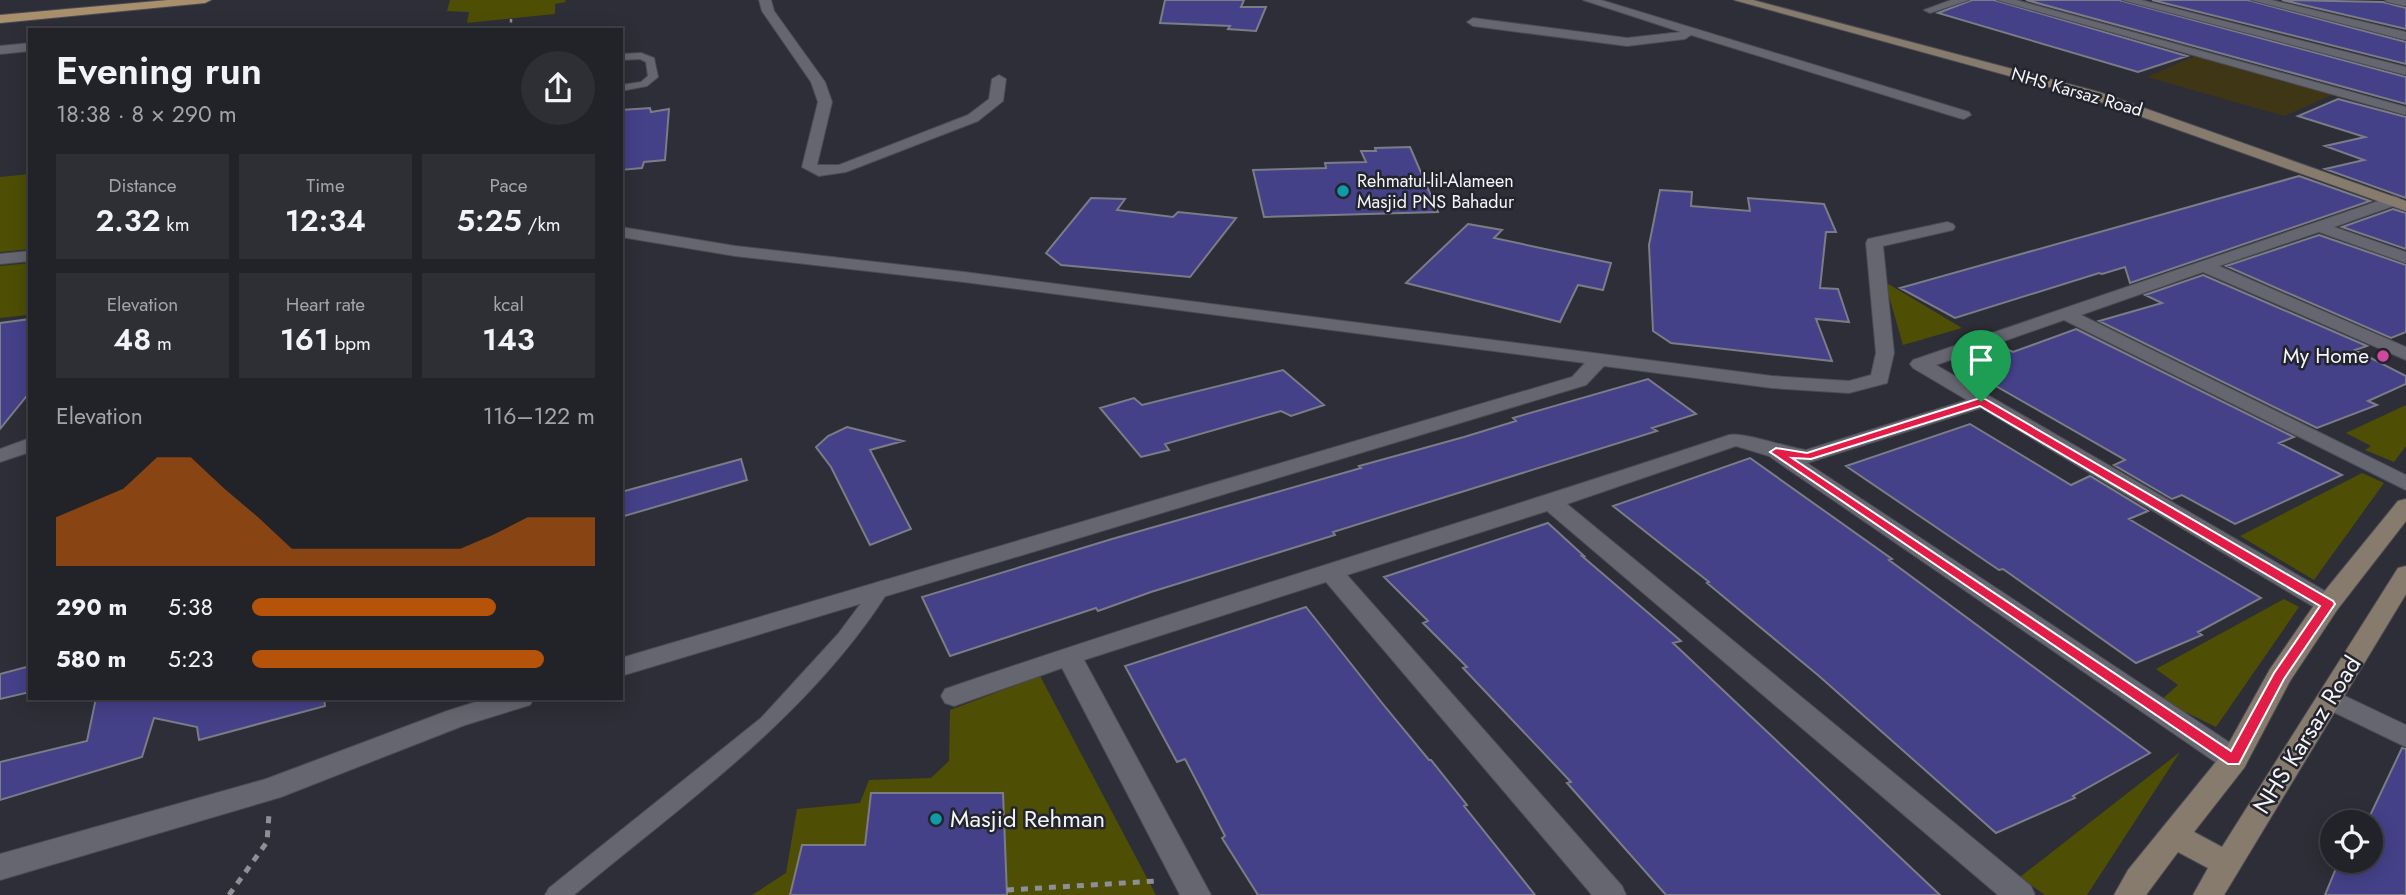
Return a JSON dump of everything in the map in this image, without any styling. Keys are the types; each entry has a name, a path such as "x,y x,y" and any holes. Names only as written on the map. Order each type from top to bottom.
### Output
{"main road":[{"path":"0,10 121,0"},
{"path":"0,19 205,0"}],"street":[{"path":"765,0 768,11 818,82 825,102 809,167 820,171 841,169 973,118 996,101 999,79"},
{"path":"1589,0 1964,115"},
{"name":"NHS Karsaz Road","path":"1740,0 2077,86 2402,200"},
{"path":"1768,0 2077,86"},
{"path":"1930,10 1962,0"},
{"path":"2003,0 2406,111"},
{"path":"2128,0 2406,71"},
{"path":"2257,0 2406,36"},
{"path":"2391,0 2406,4"},
{"path":"1473,22 1627,42 1694,34"},
{"path":"0,50 28,47"},
{"path":"2328,604 1920,364 2402,200"},
{"path":"623,232 735,251 964,277 1772,382 1849,387 1880,379 1885,353 1874,243 1947,227"},
{"path":"2320,227 2406,258"},
{"path":"0,259 28,256"},
{"path":"2204,266 2406,354"},
{"path":"2065,314 2406,483"},
{"path":"623,666 1578,381 1600,359"},
{"path":"954,696 1069,656 1551,502 1735,439 1776,452 1807,457 1981,402"},
{"path":"0,456 28,445"},
{"path":"1776,452 2234,760"},
{"path":"1551,502 2020,895"},
{"path":"2130,895 2234,760 2279,676 2328,604 2402,520"},
{"path":"1331,572 1611,895"},
{"name":"NHS Karsaz Road","path":"2208,895 2406,574"},
{"path":"1069,656 1192,887"},
{"path":"2330,699 2406,737"},
{"path":"0,867 271,789 456,718 514,700"},
{"path":"2174,835 2227,864"}],"lane":[{"path":"623,57 641,56 651,60 653,77 644,85 623,88"},
{"path":"557,895 768,723 845,639 882,587"}],"path":[{"path":"511,19 511,28"},
{"path":"229,895 267,842 271,789"},
{"path":"1007,890 1192,887"}],"shaded area":[{"path":"450,0 566,2 555,4 555,14 467,23 469,12 447,11"},
{"path":"28,174 28,249 0,252 0,177"},
{"path":"28,263 27,315 0,318 0,266"},
{"path":"1885,282 1962,328 1903,345"},
{"path":"2406,405 2406,446 2394,462 2365,450 2371,446 2346,433"},
{"path":"2362,473 2384,483 2314,580 2240,536"},
{"path":"2284,599 2299,607 2216,727 2161,700 2178,685 2156,669"},
{"path":"1040,676 1156,895 752,895 786,873 797,809 860,803 869,780 931,778 949,761 950,710"},
{"path":"2180,752 2087,895 2045,895 2020,877"}],"sand":[{"path":"2194,56 2332,95 2284,116 2147,77"}],"building":[{"path":"1165,0 1244,0 1241,7 1266,7 1256,31 1228,29 1230,26 1160,23"},
{"path":"1972,0 1994,0 2187,56 2138,72 1938,13"},
{"path":"2026,0 2119,0 2406,77 2406,104"},
{"path":"2152,0 2248,0 2406,42 2406,64"},
{"path":"2282,0 2383,2 2406,8 2406,29"},
{"path":"2338,99 2406,117 2406,198 2325,169 2364,160 2325,146 2365,137 2298,116"},
{"path":"650,108 651,112 669,109 665,160 644,162 642,168 623,170 623,110"},
{"name":"Rehmatul-lil-Alameen Masjid PNS Bahadur","path":"1410,147 1438,212 1264,217 1253,170 1326,168 1325,163 1366,162 1361,151"},
{"path":"2299,176 2370,201 2130,283 2125,267 1955,318 1900,288"},
{"path":"1660,190 1692,192 1691,206 1750,211 1748,198 1824,204 1836,232 1826,232 1820,288 1838,289 1849,322 1816,319 1832,361 1671,343 1653,331 1649,245"},
{"path":"1091,198 1125,199 1117,210 1173,217 1178,212 1236,218 1190,277 1061,265 1046,253"},
{"path":"2393,209 2406,213 2406,249 2342,227"},
{"path":"1468,224 1502,230 1494,238 1611,263 1603,290 1578,285 1560,322 1406,283"},
{"path":"2319,235 2406,265 2406,332 2391,338 2226,266"},
{"path":"2203,275 2367,346 2355,350 2406,376 2406,384 2368,401 2377,405 2317,428 2099,321 2162,303 2145,295"},
{"path":"28,319 28,394 0,429 0,323"},
{"path":"2076,329 2294,437 2279,443 2342,475 2235,524 2182,495 2172,499 2114,465 2125,460 1961,366 2009,350 2013,352"},
{"path":"1283,370 1324,405 1291,416 1281,411 1165,444 1169,450 1141,457 1100,408 1134,398 1142,405"},
{"path":"1648,379 1696,414 1652,428 1657,431 950,656 922,597 1361,468 1359,466 1464,437 1516,421 1513,418"},
{"path":"1970,424 2071,485 2090,476 2148,511 2129,519 2261,598 2198,632 2202,635 2136,663 2003,569 1999,570 1846,466"},
{"path":"847,427 903,441 870,450 911,529 870,545 831,467 816,447 828,436"},
{"path":"1750,458 1892,559 1889,560 2150,753 2073,796 2075,798 1996,833 1819,676 1707,583 1709,582 1613,506"},
{"path":"741,459 747,480 623,516 623,491"},
{"path":"1548,523 1582,556 1681,641 1673,643 1940,895 1666,895 1567,783 1571,782 1463,668 1467,667 1423,623 1428,621 1384,577"},
{"path":"1306,607 1467,805 1464,806 1535,895 1258,895 1222,838 1225,836 1185,759 1177,762 1125,666"},
{"path":"28,667 28,692 0,699 0,674"},
{"path":"96,700 324,700 325,706 199,740 197,727 154,718 142,757 0,800 0,762 87,741"},
{"path":"2402,748 2406,749 2406,895 2325,895 2334,873 2383,873 2383,810 2373,810"},
{"name":"Masjid Rehman","path":"871,793 1003,793 1007,895 790,895 802,845 865,845"}],"place":[{"name":"Rehmatul-lil-Alameen Masjid PNS Bahadur","path":"1343,191"},
{"name":"My Home","path":"2383,356"},
{"name":"Masjid Rehman","path":"936,819"}],"route":[{"path":"1981,402 2328,604 2279,676 2234,760 1776,452 1807,457 1981,402"}]}
